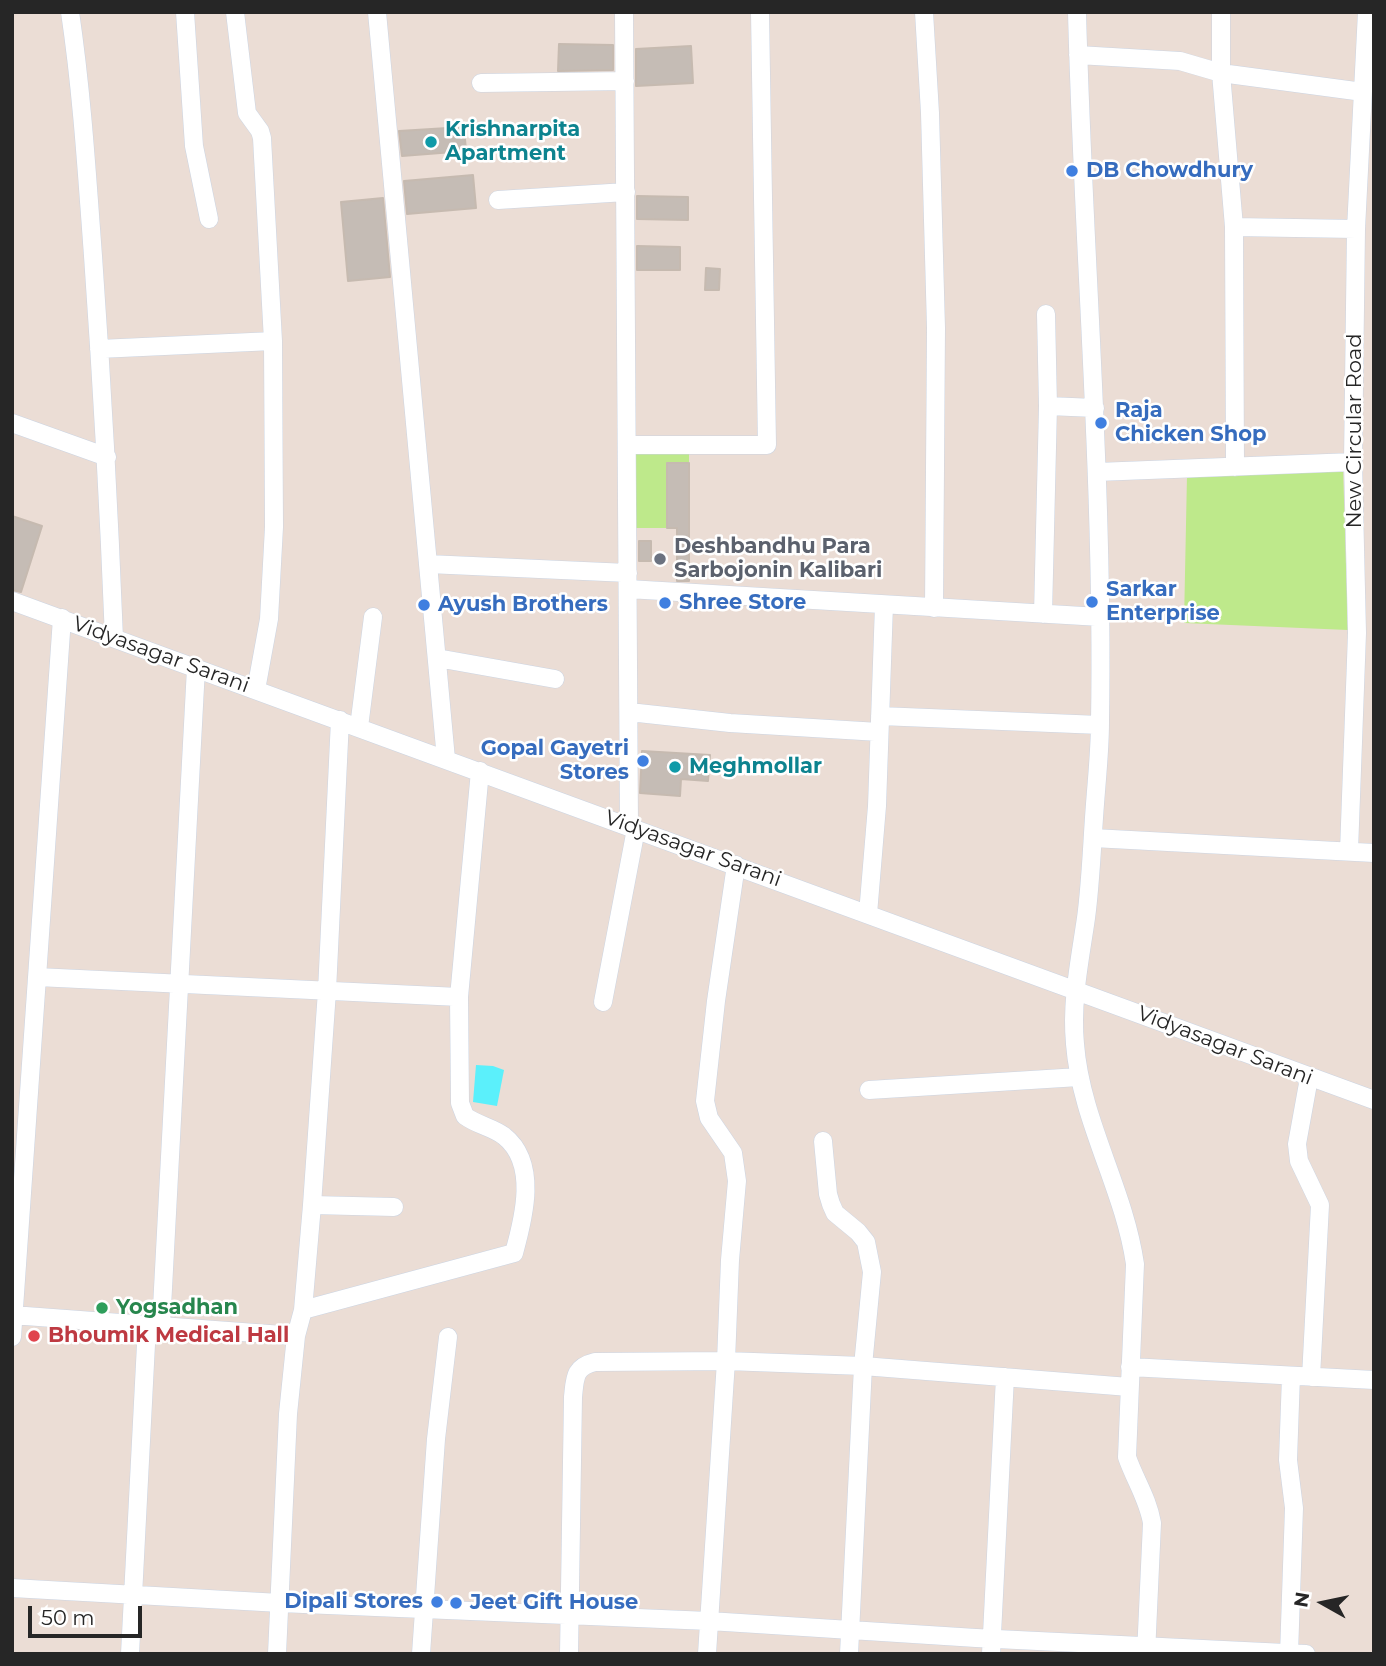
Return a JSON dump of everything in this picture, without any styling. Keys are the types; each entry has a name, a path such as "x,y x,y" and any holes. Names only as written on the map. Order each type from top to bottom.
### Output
{"street":[{"path":"70,12 83,131 107,457 114,638"},
{"path":"185,12 194,146 209,219"},
{"path":"235,12 247,113 262,138 273,341 274,527 270,606 256,690"},
{"path":"377,12 446,759"},
{"path":"603,1002 633,827 629,712 624,12"},
{"path":"628,445 767,445 760,12"},
{"path":"924,12 930,113 936,328 934,608"},
{"path":"1077,12 1095,408 1100,725 1086,917 1074,990 1074,1040 1079,1077 1092,1126 1116,1191 1133,1249 1135,1290 1127,1457 1135,1481 1148,1503 1153,1523 1146,1650"},
{"path":"1221,12 1221,73 1234,227 1236,467"},
{"name":"New Circular Road","path":"1349,851 1357,633 1353,462 1356,229 1367,12"},
{"path":"1078,55 1181,61 1221,73 1363,92"},
{"path":"481,83 625,81"},
{"path":"498,200 626,192"},
{"path":"1234,227 1356,229"},
{"path":"1043,614 1048,406 1046,314"},
{"path":"99,349 273,341"},
{"path":"1048,406 1095,408"},
{"path":"12,423 107,457"},
{"path":"1097,472 1353,462"},
{"path":"428,564 884,605 1100,618"},
{"name":"Vidyasagar Sarani","path":"12,601 1374,1100"},
{"path":"868,914 877,806 884,605"},
{"path":"359,727 373,617"},
{"path":"12,1337 62,618"},
{"path":"437,658 555,679"},
{"path":"130,1654 179,984 195,668"},
{"path":"629,712 730,723 1100,725"},
{"path":"277,1654 288,1414 296,1336 303,1310 327,991 340,720"},
{"path":"303,1310 514,1253 524,1206 526,1182 523,1162 503,1136 471,1121 462,1111 460,1103 459,997 480,771"},
{"path":"1093,838 1374,853"},
{"path":"707,1654 737,1181 733,1153 709,1118 705,1101 716,1001 736,865"},
{"path":"37,977 459,997"},
{"path":"869,1090 1079,1077"},
{"path":"1309,1078 1297,1144 1299,1161 1320,1205 1311,1377"},
{"path":"823,1141 831,1204 835,1213 859,1232 866,1242 872,1272 863,1366 849,1654"},
{"path":"312,1205 394,1207"},
{"path":"13,1315 296,1336"},
{"path":"421,1654 436,1439 448,1337"},
{"path":"569,1654 573,1397 577,1372 585,1364 726,1362 863,1366 1129,1387"},
{"path":"1130,1367 1374,1380"},
{"path":"1289,1653 1294,1508 1288,1460 1291,1376"},
{"path":"991,1646 1005,1377"},
{"path":"12,1588 423,1610 709,1620 991,1646 1306,1654"}],"green space":[{"path":"635,452 689,452 689,463 667,463 667,528 630,528"},
{"path":"1343,467 1348,630 1184,623 1187,475"}],"water":[{"path":"476,1065 504,1070 497,1106 473,1102"}],"building":[{"path":"559,44 613,45 613,70 558,71"},
{"path":"691,46 693,83 636,86 636,49"},
{"name":"Krishnarpita Apartment","path":"464,127 466,151 402,156 399,131"},
{"path":"473,175 476,208 407,214 404,181"},
{"path":"637,196 688,197 688,220 637,219"},
{"path":"383,198 390,277 348,281 341,202"},
{"path":"637,246 680,247 680,270 637,270"},
{"path":"706,268 720,269 719,290 705,290"},
{"path":"667,463 689,463 689,581 677,581 677,528 667,528"},
{"path":"12,516 42,526 21,592 12,590"},
{"path":"639,541 651,541 651,561 639,561"},
{"name":"Meghmollar","path":"642,751 710,755 708,781 681,779 680,796 640,793"}],"place":[{"name":"Krishnarpita Apartment","path":"431,142"},
{"name":"DB Chowdhury","path":"1072,171"},
{"name":"Raja Chicken Shop","path":"1101,423"},
{"name":"Deshbandhu Para Sarbojonin Kalibari","path":"660,559"},
{"name":"Sarkar Enterprise","path":"1092,602"},
{"name":"Shree Store","path":"665,603"},
{"name":"Ayush Brothers","path":"424,605"},
{"name":"Gopal Gayetri Stores","path":"643,761"},
{"name":"Meghmollar","path":"675,767"},
{"name":"Yogsadhan","path":"102,1308"},
{"name":"Bhoumik Medical Hall","path":"34,1336"},
{"name":"Dipali Stores","path":"437,1602"},
{"name":"Jeet Gift House","path":"456,1603"}]}
